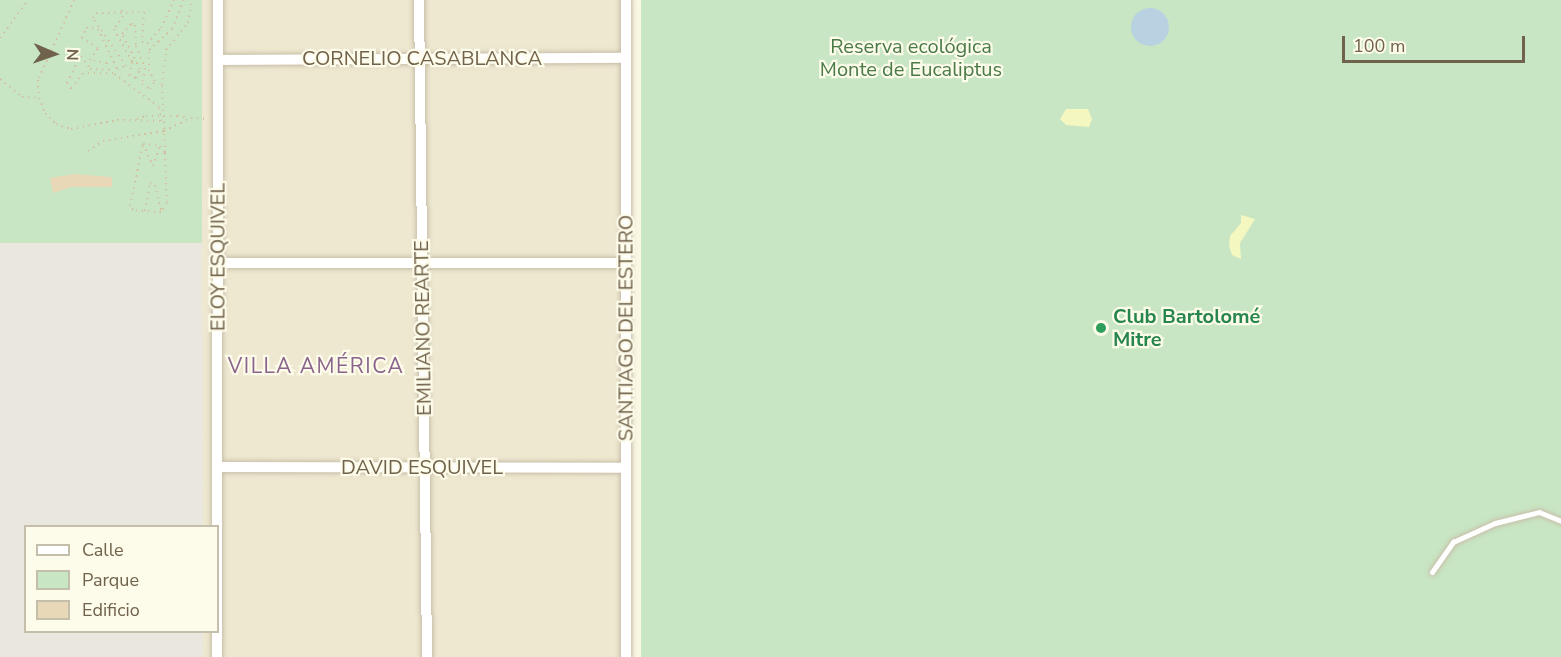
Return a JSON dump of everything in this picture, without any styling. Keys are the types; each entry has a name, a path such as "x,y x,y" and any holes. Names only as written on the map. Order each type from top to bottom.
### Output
{"street":[{"name":"ELOY ESQUIVEL","path":"218,0 218,525"},
{"name":"EMILIANO REARTE","path":"419,0 427,657"},
{"name":"SANTIAGO DEL ESTERO","path":"626,0 626,657"},
{"name":"CORNELIO CASABLANCA","path":"218,60 626,58"},
{"path":"218,263 626,263"},
{"name":"DAVID ESQUIVEL","path":"218,466 626,468"},
{"name":"ELOY ESQUIVEL","path":"218,633 218,657"}],"lane":[{"path":"1432,572 1453,542 1495,523 1539,512 1561,520"}],"path":[{"path":"0,38 28,0"},
{"path":"74,0 38,80 39,98 56,124 70,129 134,120 146,116 202,118"},
{"path":"145,45 161,28 174,0"},
{"path":"149,50 172,28 184,0"},
{"path":"161,212 167,202 164,131 166,50 188,23 192,0"},
{"path":"117,75 125,61 93,15 122,10 144,12 149,71 155,81 150,89 142,84 145,68 136,46 135,25 130,24 122,34 140,69 135,78 129,75 132,62 114,29 123,16 122,10"},
{"path":"93,70 109,70 109,66 90,60 98,48 82,38 86,28 98,29 114,65 121,70"},
{"path":"92,74 93,70 85,57 77,58 68,87 75,86 78,75 117,75 159,107 161,113 157,123 134,120"},
{"path":"0,79 22,97 39,98"},
{"path":"88,151 103,141 164,131 191,118"},
{"path":"143,144 159,146 165,153"},
{"path":"143,144 153,166 159,146"},
{"path":"143,144 130,206 145,211 161,212"},
{"path":"145,211 150,183 155,185 161,212"}],"shaded area":[{"path":"0,0 626,0 626,657 0,657"},
{"path":"202,242 203,525 24,525 24,633 203,633 203,657 0,657 0,243"}],"green space":[{"path":"0,0 202,0 202,243 0,243"},
{"name":"Club Bartolomé Mitre","path":"641,0 1561,0 1561,657 641,657"}],"sand":[{"path":"1066,109 1088,109 1092,119 1089,127 1066,125 1060,119"},
{"path":"1241,215 1255,219 1240,243 1241,259 1232,255 1229,246 1230,236 1241,223"}],"water":[{"path":"1150,8 1163,14 1169,27 1163,40 1150,46 1137,40 1131,27 1137,14"}],"building":[{"path":"74,174 112,177 112,187 71,187 53,193 50,178"}],"place":[{"name":"Club Bartolomé Mitre","path":"1101,328"}],"district":[{"name":"VILLA AMÉRICA","path":"316,366"}],"park label":[{"name":"Reserva ecológica Monte de Eucaliptus","path":"911,58"}]}
